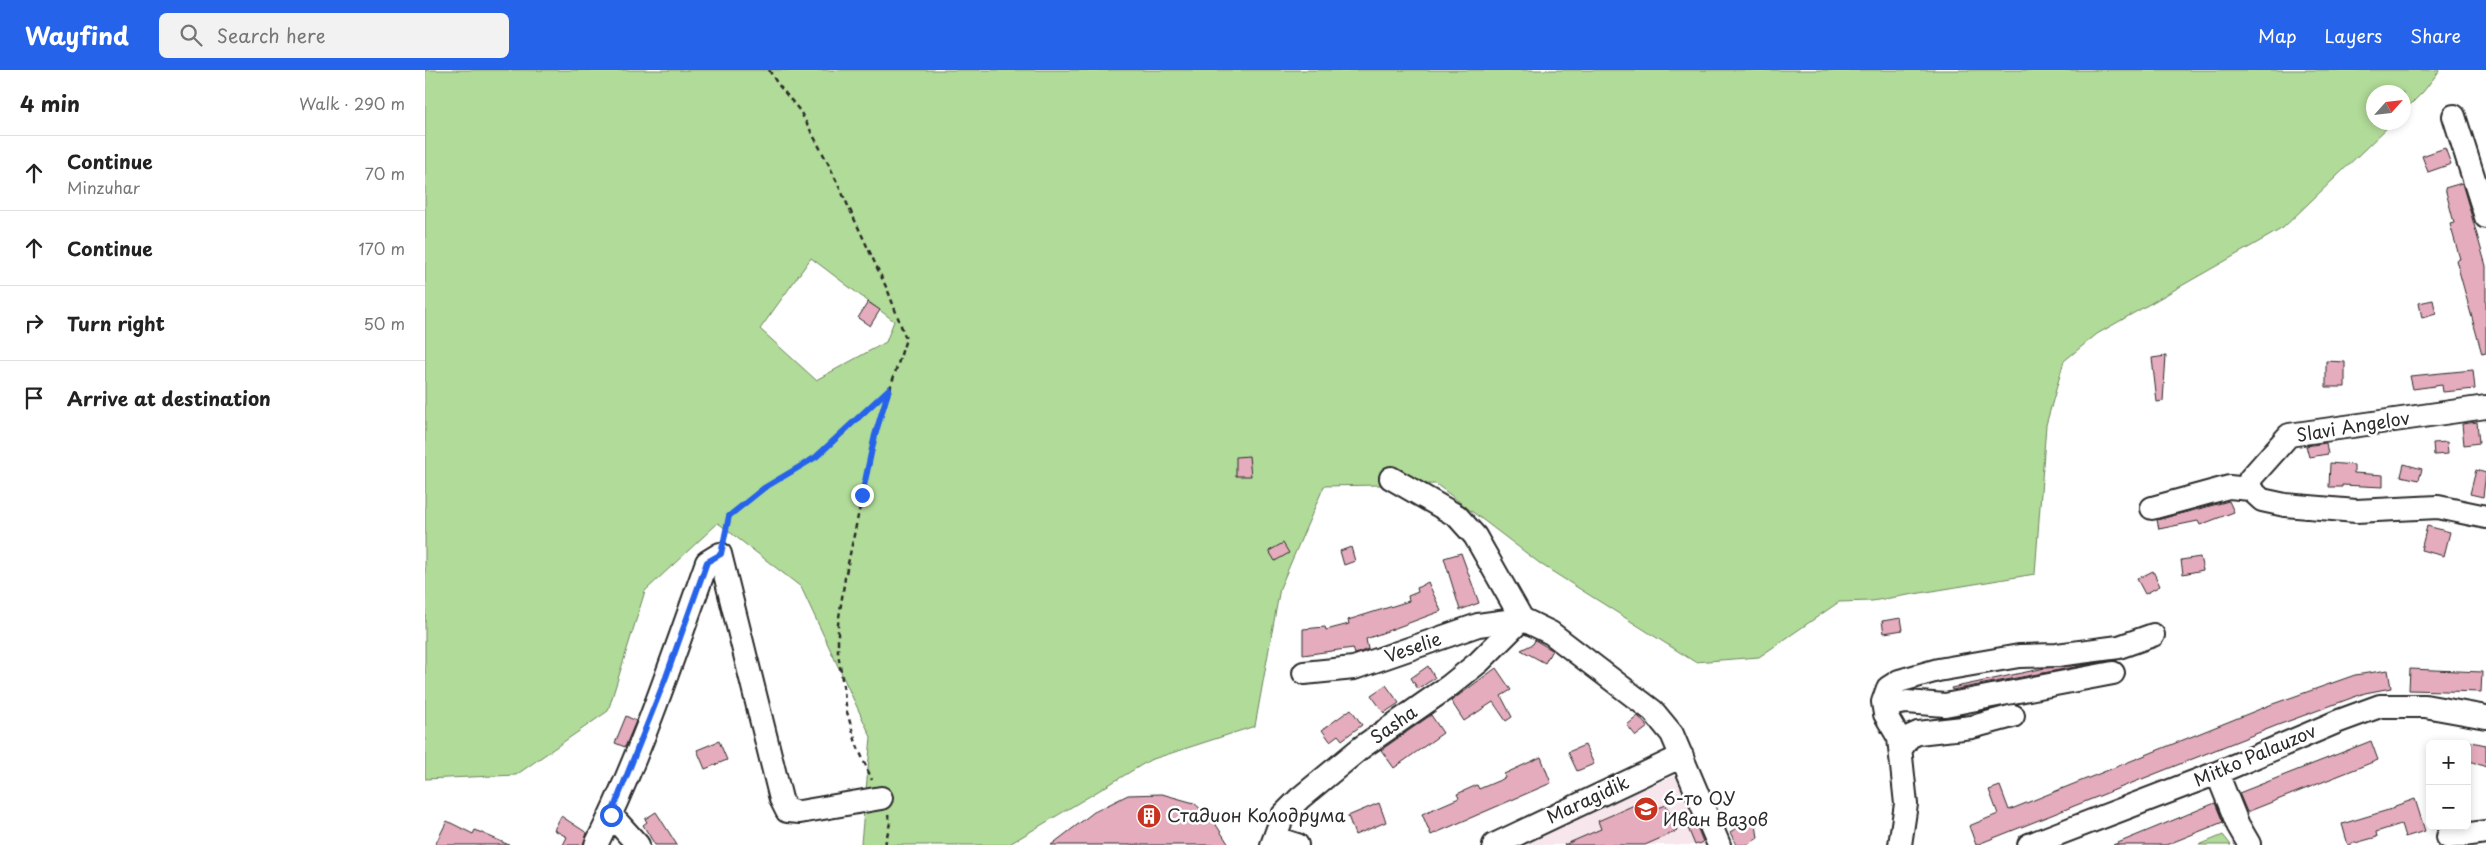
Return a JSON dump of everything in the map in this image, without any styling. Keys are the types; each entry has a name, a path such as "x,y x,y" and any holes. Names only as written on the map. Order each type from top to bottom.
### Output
{"street":[{"path":"2454,116 2486,217"},
{"name":"Slavi Angelov","path":"2250,489 2250,479 2289,436 2486,407"},
{"path":"1391,478 1457,516 1475,536 1522,619 1551,633 1653,711 1672,734 1683,756 1719,845"},
{"path":"2152,508 2229,487 2250,489 2262,500 2285,505 2356,511 2437,507 2486,517"},
{"path":"596,845 611,815 666,677 707,562 721,554 781,800 787,811 800,812 881,798"},
{"name":"Veselie","path":"1305,673 1354,668 1478,625 1522,619"},
{"name":"Sasha","path":"1274,841 1283,815 1300,798 1363,748 1479,662 1522,619"},
{"path":"1900,845 1906,804 1899,738 1885,714 1883,702 1888,688 1938,670 2019,656 2057,655 2119,647 2153,635"},
{"path":"1885,714 1893,704 1907,702 1945,705 2113,673"},
{"name":"Mitko Palauzov","path":"2029,845 2217,773 2339,721 2380,706 2425,706 2486,717"},
{"path":"1901,749 1909,737 1919,733 1972,727 2013,716"},
{"name":"Maragidik","path":"1494,845 1683,756"},
{"path":"2217,773 2238,825 2249,844"},
{"path":"611,815 638,845"},
{"path":"2448,838 2486,832"},
{"path":"1274,841 1297,845"}],"path":[{"path":"769,70 777,83 801,111 829,163 902,323 906,339 875,435 845,578 839,624 838,653 851,726 890,823 885,845"},
{"path":"721,554 729,516 764,488 816,457 889,389"}],"shaded area":[{"name":"6-то ОУ Иван Вазов","path":"1681,773 1710,845 1513,845"}],"green space":[{"path":"425,70 2440,70 2411,104 2411,85 2366,85 2366,130 2385,130 2283,228 2097,334 2064,361 2046,425 2035,574 1872,601 1839,602 1759,657 1695,662 1542,565 1436,484 1324,486 1280,588 1255,726 1150,760 1008,845 864,845 861,843 871,737 801,587 718,523 645,591 608,711 516,775 425,779","holes":["811,258 894,321 886,342 816,380 760,329"]},
{"path":"2223,835 2231,845 2199,845"}],"building":[{"path":"2445,148 2451,164 2428,172 2422,156"},
{"path":"2462,183 2486,266 2486,353 2482,354 2456,260 2460,259 2450,224 2454,223 2445,188"},
{"path":"2433,300 2436,314 2422,318 2419,303"},
{"path":"868,302 880,310 870,326 858,318"},
{"path":"2166,356 2163,401 2157,402 2152,358"},
{"path":"2326,361 2345,362 2345,387 2326,387"},
{"path":"2473,370 2475,389 2443,392 2442,385 2413,389 2410,376"},
{"path":"2477,422 2479,443 2464,445 2462,424"},
{"path":"2447,442 2448,454 2434,455 2433,443"},
{"path":"2326,443 2328,454 2309,457 2306,446"},
{"path":"1249,456 1251,476 1236,476 1236,457"},
{"path":"2330,463 2354,465 2354,473 2383,475 2383,487 2342,485 2342,487 2329,487"},
{"path":"2404,464 2422,469 2419,480 2401,476"},
{"path":"2476,470 2486,473 2483,497 2470,494"},
{"path":"2229,501 2234,512 2200,525 2198,521 2159,529 2157,520"},
{"path":"2427,526 2450,532 2444,556 2421,550"},
{"path":"1283,543 1289,553 1275,561 1269,551"},
{"path":"1351,547 1355,561 1344,565 1340,551"},
{"path":"1461,553 1479,603 1460,610 1444,558"},
{"path":"2200,557 2203,570 2183,574 2181,560"},
{"path":"2153,571 2160,586 2145,594 2137,579"},
{"path":"1428,582 1441,611 1366,639 1368,649 1355,654 1353,648 1303,655 1303,629 1325,627 1326,630 1349,624 1348,620 1409,601 1408,596 1418,592 1417,588"},
{"path":"1901,618 1903,630 1884,633 1882,621"},
{"path":"1535,640 1552,650 1545,663 1521,650 1533,644"},
{"path":"2091,664 1952,690 1951,688 2045,668"},
{"path":"1428,666 1435,678 1418,689 1411,678"},
{"path":"1496,668 1511,690 1501,696 1512,717 1506,721 1493,702 1464,721 1451,701"},
{"path":"2410,669 2482,672 2481,692 2409,690"},
{"path":"2388,670 2391,688 2365,693 2278,725 1976,845 1969,826 1998,814 1989,790 2000,786 2009,810 2270,705 2355,675"},
{"path":"1386,685 1399,703 1384,713 1371,695"},
{"path":"1351,709 1362,725 1342,740 1338,735 1330,741 1322,730"},
{"path":"1431,715 1443,733 1394,768 1381,750"},
{"path":"626,716 636,721 625,747 615,743"},
{"path":"1638,716 1648,727 1636,736 1627,725"},
{"path":"719,741 727,760 705,769 697,750"},
{"path":"2371,741 2378,760 2247,812 2239,793"},
{"path":"2471,742 2486,745 2486,767 2471,761"},
{"path":"1585,745 1594,764 1577,771 1568,752"},
{"path":"1541,757 1551,783 1431,835 1422,814 1459,798 1457,794 1477,785 1479,789 1505,778 1504,774"},
{"name":"Стадион Колодрума","path":"1162,794 1194,803 1213,820 1229,845 1051,845 1094,812 1128,795"},
{"path":"1648,799 1653,810 1666,805 1677,831 1645,845 1564,845 1601,829 1598,821"},
{"path":"2415,799 2425,831 2405,837 2401,824 2376,832 2377,837 2348,845 2342,824 2395,808 2395,806"},
{"path":"1379,803 1386,822 1355,835 1348,816"},
{"path":"2215,803 2223,822 2166,845 2113,845"},
{"path":"656,812 677,845 655,845 643,825 647,822 645,819"},
{"path":"561,816 587,833 583,845 563,845 567,837 554,830"},
{"path":"1755,817 1758,838 1747,845 1736,845 1730,832"},
{"path":"447,821 473,834 475,830 509,845 435,845"},
{"path":"1696,824 1703,842 1695,845 1688,828"}],"place":[{"name":"6-то ОУ Иван Вазов","path":"1646,809"},
{"name":"Стадион Колодрума","path":"1149,816"}],"route":[{"path":"611,815 666,677 707,562 721,554 729,516 764,488 816,457 889,389 875,435 862,495"}]}
